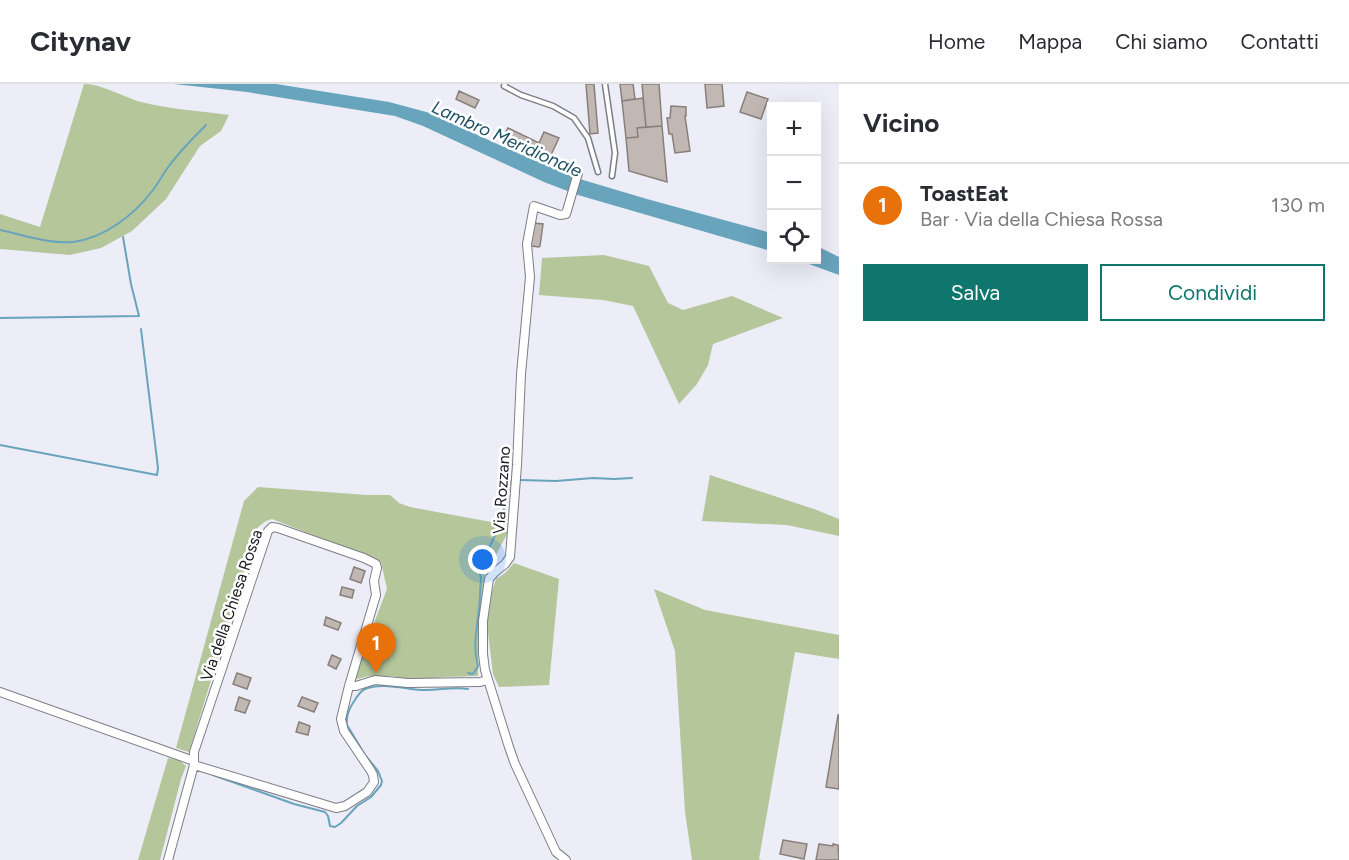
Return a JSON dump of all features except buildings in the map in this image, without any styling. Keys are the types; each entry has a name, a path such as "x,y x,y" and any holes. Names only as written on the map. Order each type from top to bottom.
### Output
{"street":[{"name":"Via Rozzano","path":"566,860 556,852 508,747 485,670 483,621 489,579 506,564 510,557 521,374 530,278 527,244 534,206 564,215 578,173"},
{"name":"Via della Chiesa Rossa","path":"0,692 194,763 332,808 345,806 366,792 373,785 374,779 342,727 341,719 376,595 374,581 377,565 364,558 272,527 268,532 194,752 194,763 168,860"},
{"path":"349,686 375,680 408,683 488,680"}],"lane":[{"path":"505,84 504,86 521,95 553,106 574,118 588,138 598,172"},
{"path":"605,84 615,153 612,176"}],"green space":[{"path":"84,84 98,86 134,100 152,104 229,115 221,131 200,146 166,199 132,231 101,248 70,255 0,249 0,214 40,227"},
{"path":"604,255 649,266 668,303 683,310 732,296 783,318 713,344 708,365 697,384 679,404 633,306 603,300 539,295 542,258"},
{"path":"710,475 839,519 839,536 787,525 702,521"},
{"path":"258,487 390,495 399,503 410,507 491,522 508,532 494,559 486,567 479,616 478,676 416,681 392,676 369,676 357,679 354,676 387,589 381,562 272,519 258,527 189,752 176,748 244,501"},
{"path":"514,563 559,579 549,685 499,687 493,674 487,624 492,592 496,579"},
{"path":"654,589 705,610 839,635 839,659 795,652 759,859 762,860 692,860 685,812 675,651"},
{"path":"168,758 179,760 186,766 160,860 138,860"}],"water":[{"path":"174,84 276,84 389,102 430,113 573,177 767,232 767,250 578,195 544,182 423,126 395,116 247,92"},
{"path":"821,248 839,257 839,275 809,264 821,264"}],"waterway":[{"path":"0,230 64,242 85,240 108,230 146,199 173,160 206,125"},
{"path":"0,318 139,316 123,237"},
{"path":"0,445 157,475 141,329"},
{"path":"520,480 632,478"},
{"path":"468,673 474,673 478,666 475,642 480,602 481,565 497,531 506,504 510,481 513,481"},
{"path":"213,775 294,804 325,812 330,826 335,827 357,806 371,797 382,781 378,771 365,755 347,725 349,710 360,693 365,689 378,686 421,690 468,689"}],"place":[{"name":"ToastEat","path":"376,673"}],"water label":[{"name":"Lambro Meridionale","path":"507,139"}]}
